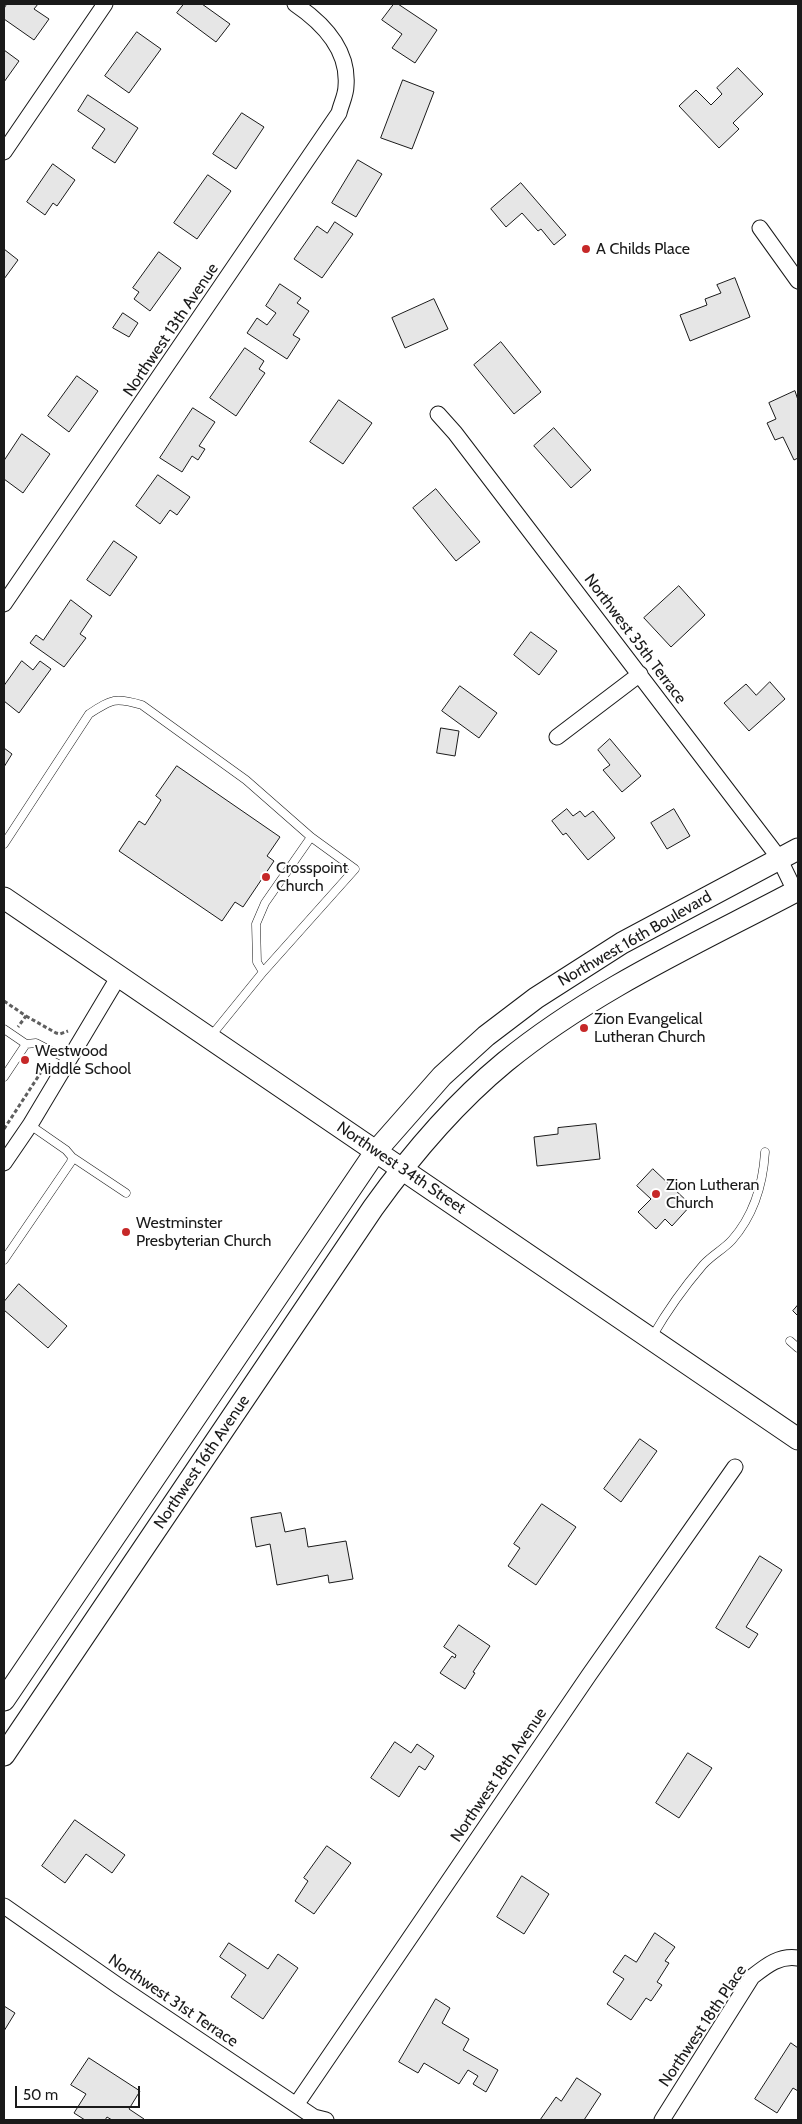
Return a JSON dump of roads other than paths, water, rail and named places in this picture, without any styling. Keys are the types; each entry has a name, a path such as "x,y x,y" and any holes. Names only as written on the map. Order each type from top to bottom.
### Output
{"main road":[{"name":"Northwest 16th Boulevard","path":"376,1151 442,1076 486,1036 536,998 622,943 798,849"},
{"name":"Northwest 16th Boulevard","path":"401,1169 463,1101 504,1063 548,1029 639,973 797,890"},
{"name":"Northwest 34th Street","path":"4,898 798,1439"},
{"name":"Northwest 16th Avenue","path":"4,1700 376,1151"},
{"name":"Northwest 16th Avenue","path":"4,1755 113,1596 183,1488 401,1169"},
{"path":"157,1473 183,1488"}],"street":[{"path":"4,152 105,4"},
{"name":"Northwest 13th Avenue","path":"4,604 339,113 346,87 346,67 335,40 312,15 295,4"},
{"path":"760,228 798,281"},
{"name":"Northwest 35th Terrace","path":"438,414 455,433 779,858 797,890"},
{"path":"557,737 640,674"},
{"path":"4,1163 30,1125 119,976"},
{"name":"Northwest 18th Avenue","path":"296,2105 594,1667 735,1467"},
{"name":"Northwest 31st Terrace","path":"4,1906 120,1987 314,2117 326,2120"},
{"name":"Northwest 18th Place","path":"662,2120 752,1977 768,1964 780,1959 798,1958"}],"lane":[{"path":"4,844 89,714 108,702 122,699 142,706 246,780 311,837 354,869 263,972 210,1038"},
{"path":"263,972 257,962 256,924 265,903 311,837"},
{"path":"4,1029 26,1044 36,1043 69,1060"},
{"path":"4,1077 26,1044"},
{"path":"30,1125 66,1150 72,1158 126,1194"},
{"path":"651,1338 669,1308 704,1264 732,1240 753,1208 764,1174 765,1152"},
{"path":"4,1260 70,1166 72,1158"},
{"path":"790,1341 798,1348"}],"place":[{"name":"A Childs Place","path":"586,249"},
{"name":"Crosspoint Church","path":"266,877"},
{"name":"Zion Evangelical Lutheran Church","path":"584,1028"},
{"name":"Westwood Middle School","path":"25,1060"},
{"name":"Zion Lutheran Church","path":"656,1194"},
{"name":"Westminster Presbyterian Church","path":"126,1232"}]}
